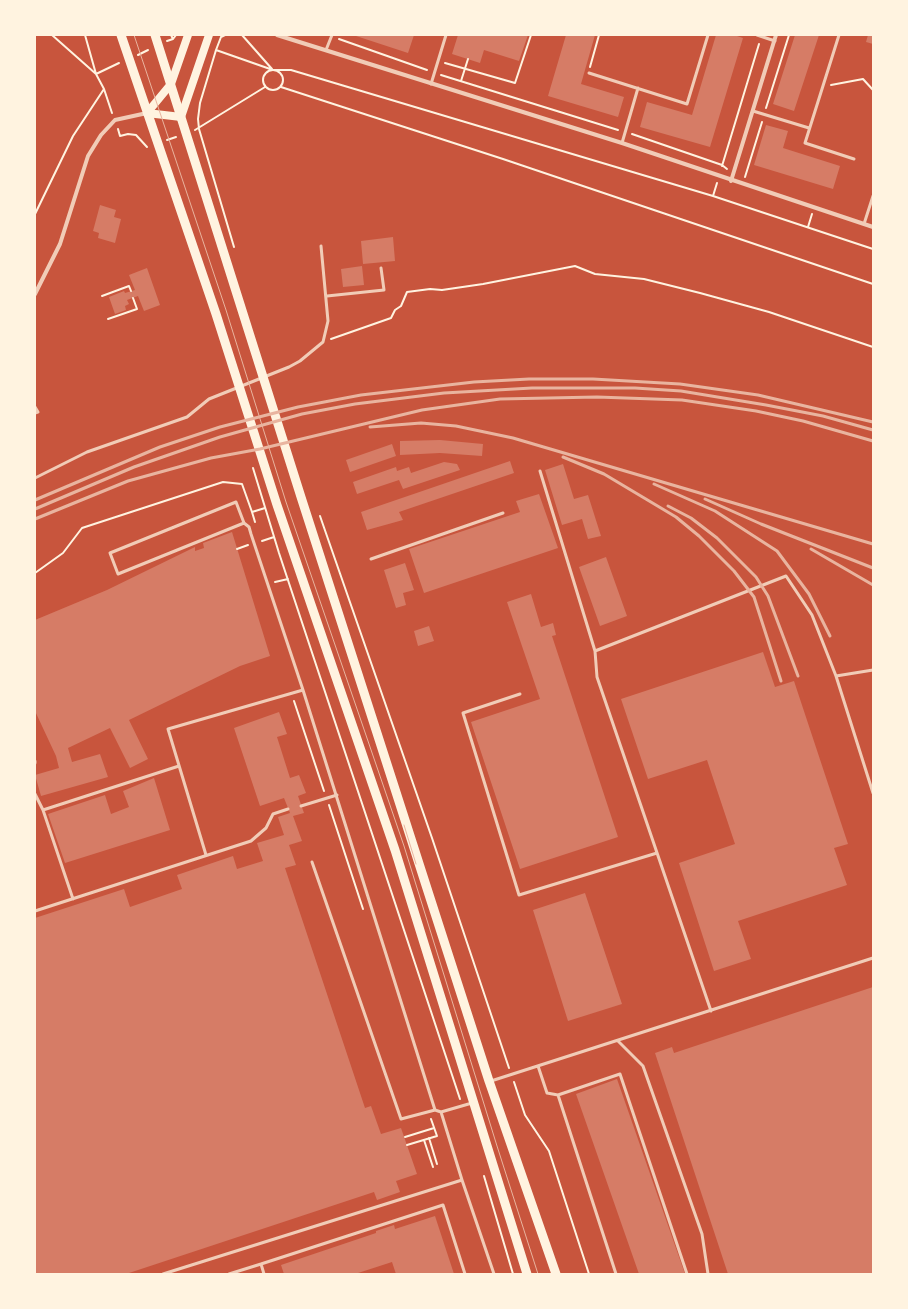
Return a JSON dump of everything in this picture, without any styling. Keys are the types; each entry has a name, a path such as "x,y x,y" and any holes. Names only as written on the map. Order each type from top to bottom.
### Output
{"main road":[{"path":"121,35 216,314 277,505 395,850 527,1274"},
{"path":"154,35 187,133 301,497 489,1082 556,1274"},
{"path":"147,113 171,84 188,35"},
{"path":"181,117 209,35"},
{"path":"147,113 181,117"}],"street":[{"path":"277,35 622,143 719,177 873,227"},
{"path":"731,181 776,35"},
{"path":"35,294 60,244 88,156 100,135 115,120 147,113"}],"lane":[{"path":"326,50 332,35"},
{"path":"431,84 446,35"},
{"path":"589,73 687,104 708,35"},
{"path":"756,35 774,41"},
{"path":"839,35 805,143 854,159"},
{"path":"622,143 638,88"},
{"path":"753,111 809,128"},
{"path":"864,224 873,197"},
{"path":"35,478 87,452 188,417 209,399 290,367 323,342 328,321 327,296 321,246"},
{"path":"327,296 384,290 381,268"},
{"path":"35,407 38,412 35,413"},
{"path":"540,471 595,651 597,677 711,1011"},
{"path":"244,523 118,574 110,553 236,502 244,523 248,527 251,534 303,690 435,1110"},
{"path":"371,559 503,513"},
{"path":"595,651 786,576 812,615 836,676 873,792"},
{"path":"836,676 873,670"},
{"path":"206,855 168,729 303,690"},
{"path":"520,694 463,712 519,895 657,853"},
{"path":"43,810 179,766"},
{"path":"35,794 43,810 73,898"},
{"path":"301,806 337,795"},
{"path":"35,911 251,841 266,828 273,814 288,809"},
{"path":"312,862 401,1119 435,1110 441,1112 474,1103"},
{"path":"489,1082 873,958"},
{"path":"618,1041 643,1066 702,1234 708,1274"},
{"path":"538,1066 547,1093 558,1095 620,1074 687,1274"},
{"path":"558,1095 616,1274"},
{"path":"441,1112 494,1274"},
{"path":"163,1274 462,1180"},
{"path":"228,1274 443,1205 465,1274"},
{"path":"260,1264 264,1274"}],"path":[{"path":"52,35 96,74"},
{"path":"35,214 73,136 104,89 96,74 85,35"},
{"path":"171,35 173,39 176,35"},
{"path":"225,35 221,37 216,50 200,103 198,119 199,129 235,250"},
{"path":"242,35 273,70"},
{"path":"438,61 515,83 531,35"},
{"path":"589,73 599,35"},
{"path":"713,196 761,36"},
{"path":"216,50 279,72 282,77 280,87"},
{"path":"461,81 468,59"},
{"path":"265,87 263,77 267,72 273,70 291,70 713,196 873,249"},
{"path":"822,86 863,79 873,90"},
{"path":"120,136 128,134 136,135 147,147 159,143 199,129 265,87"},
{"path":"265,87 271,90 280,87 503,159 873,284"},
{"path":"808,227 814,208"},
{"path":"323,342 391,318 395,310 401,306 407,292 430,289 442,290 483,284 575,266 595,274 644,279 708,295 769,312 873,347"},
{"path":"102,296 129,286 131,291"},
{"path":"108,319 121,313 137,309 133,298"},
{"path":"35,574 63,553 82,528 223,482 242,484 256,528 254,533 251,534"},
{"path":"252,512 265,508 462,1106"},
{"path":"317,509 432,838 525,1115 549,1151 590,1274"},
{"path":"270,539 274,537"},
{"path":"237,549 244,547"},
{"path":"292,694 363,910"},
{"path":"407,1146 437,1136 429,1112"},
{"path":"405,1138 434,1128"},
{"path":"429,1138 437,1164"},
{"path":"424,1140 433,1167"},
{"path":"484,1175 513,1274"}],"building":[{"path":"353,35 414,35 408,53"},
{"path":"458,35 528,35 519,61 484,50 480,63 452,54"},
{"path":"566,35 595,35 581,84 624,97 618,117 548,96"},
{"path":"716,35 734,35 743,38 710,147 640,127 647,102 692,115"},
{"path":"795,35 819,35 794,111 773,104"},
{"path":"868,35 873,35 873,44 866,42"},
{"path":"766,125 788,131 783,148 840,166 833,189 754,165"},
{"path":"100,205 116,210 114,217 121,219 115,243 98,238 99,233 93,231"},
{"path":"393,237 395,261 363,264 361,241"},
{"path":"362,266 364,285 343,287 341,269"},
{"path":"147,268 160,305 144,311 138,296 127,300 129,304 125,306 126,310 115,314 109,297 124,291 125,293 135,290 129,275"},
{"path":"440,440 483,444 482,456 440,453 400,455 400,441"},
{"path":"392,444 396,456 350,472 346,460"},
{"path":"510,461 514,473 399,512 403,520 367,530 361,512"},
{"path":"444,462 457,464 460,470 403,489 399,480 357,494 353,482 396,467 397,471 409,467 411,473"},
{"path":"563,464 574,499 588,495 601,536 588,539 582,519 562,525 545,470"},
{"path":"539,494 558,548 424,593 409,549 520,512 516,501"},
{"path":"232,532 270,656 240,666 129,720 148,759 130,768 110,728 68,748 72,762 100,754 108,777 41,796 35,775 59,768 56,756 35,711 35,620 107,590 195,547 195,551 204,548 203,543"},
{"path":"606,557 627,616 600,626 579,567"},
{"path":"405,563 414,590 403,593 406,605 396,608 384,570"},
{"path":"531,594 541,627 553,623 556,635 552,636 618,837 520,869 471,722 540,699 507,602"},
{"path":"429,626 434,641 418,646 414,631"},
{"path":"763,652 775,687 794,681 848,844 834,848 847,885 738,921 751,959 714,971 679,863 735,844 707,760 648,779 621,699"},
{"path":"279,712 287,734 277,737 290,778 299,775 306,793 298,796 304,813 293,816 302,841 289,845 296,865 285,868 365,1108 371,1106 381,1134 401,1128 417,1174 396,1181 400,1192 377,1200 374,1192 126,1274 35,1274 35,918 124,889 130,907 182,889 177,875 233,856 237,869 263,861 257,843 284,835 278,817 290,813 284,798 260,806 234,728"},
{"path":"154,778 170,830 65,863 48,814 105,795 111,814 129,807 123,791"},
{"path":"585,893 622,1004 568,1021 533,910"},
{"path":"873,987 873,1274 728,1274 655,1053 672,1047 674,1053"},
{"path":"617,1079 685,1274 639,1274 576,1094"},
{"path":"435,1216 454,1274 396,1274 392,1262 355,1274 284,1274 281,1265 376,1233 376,1231 394,1225 395,1229"}],"tram line":[{"path":"134,35 226,310 286,502 404,846 538,1274"},
{"path":"404,825 416,864"}],"railway":[{"path":"35,500 160,447 220,427 298,407 361,395 474,382 529,379 593,379 680,384 758,395 873,422"},
{"path":"35,509 134,467 220,437 302,414 355,404 444,393 532,388 635,388 681,391 823,416 873,430"},
{"path":"35,519 128,481 211,458 260,449 422,410 500,399 597,397 682,400 756,411 803,421 873,441"},
{"path":"370,427 421,423 456,426 513,438 873,544"},
{"path":"563,457 604,474 676,517 699,536 734,571 754,597 781,681"},
{"path":"654,484 715,511 777,551 809,594 830,636"},
{"path":"705,499 761,524 873,568"},
{"path":"668,506 691,518 717,538 756,577 768,596 798,676"},
{"path":"811,549 873,585"}]}
